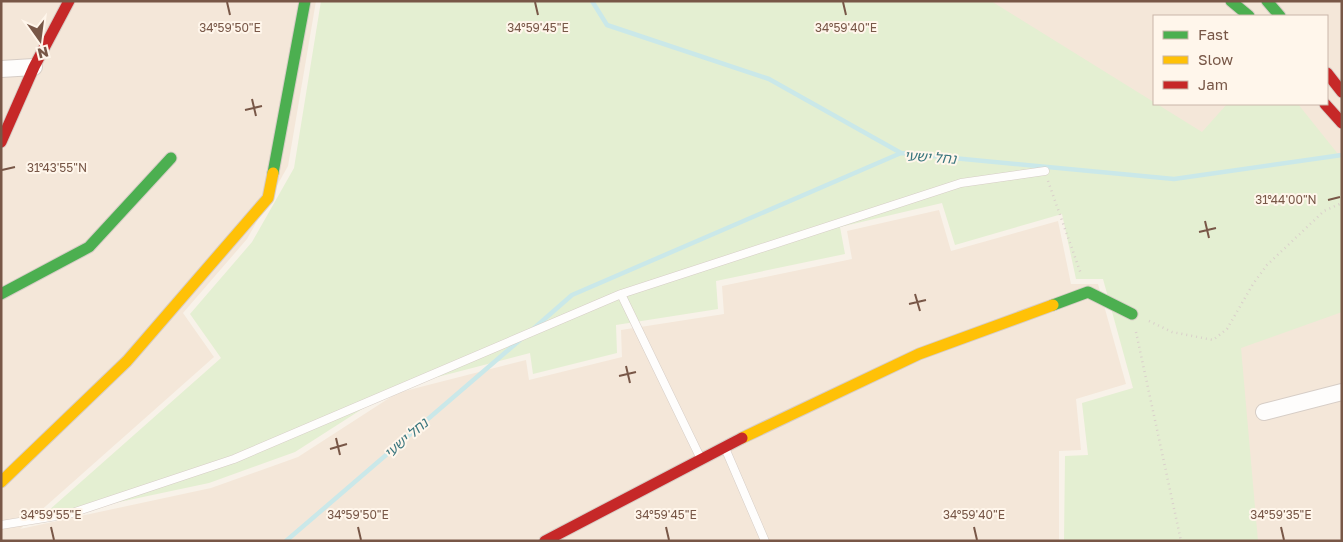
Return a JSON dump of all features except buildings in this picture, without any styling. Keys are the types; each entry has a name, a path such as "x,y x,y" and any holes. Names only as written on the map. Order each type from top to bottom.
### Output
{"street":[{"path":"1,142 34,67 69,1"},
{"path":"1,482 127,361 268,198 305,1"},
{"path":"1231,1 1247,15"},
{"path":"1267,1 1279,15"},
{"path":"1,69 34,67"},
{"path":"1328,74 1341,91"},
{"path":"1326,105 1342,123"},
{"path":"1,294 88,247 171,158"},
{"path":"545,541 724,447 919,354 1088,292 1132,314"},
{"path":"1264,412 1342,392"}],"lane":[{"path":"1,525 69,514 234,459 620,294 961,183 1045,171"},
{"path":"620,294 701,459"},
{"path":"724,447 765,541"}],"path":[{"path":"1045,171 1088,292"},
{"path":"1132,314 1172,332 1213,340 1227,329 1252,284 1267,265 1324,211 1342,203"},
{"path":"1132,314 1181,541"}],"shaded area":[{"path":"1,1 316,1 288,166 247,239 183,313 214,357 20,529 211,488 298,457 397,393 526,360 529,380 622,357 621,330 724,314 722,286 852,259 847,231 939,210 951,251 1058,221 1071,284 1098,284 1126,384 1076,399 1081,450 1059,451 1059,541 1,541"},
{"path":"793,1 1342,1 1342,541 1205,541 1171,239"}],"green space":[{"path":"321,1 991,1 1153,102 1153,105 1159,105 1202,132 1226,105 1299,105 1342,159 1342,312 1241,348 1258,541 1064,541 1065,456 1088,455 1082,403 1133,388 1103,279 1076,279 1062,214 955,245 942,203 840,227 845,254 716,281 718,309 616,325 617,353 533,374 530,353 395,388 295,452 209,483 39,519 221,358 190,314 252,242 294,168"}],"waterway":[{"path":"592,1 607,25 769,79 901,153"},
{"name":"נחל ישעי","path":"532,330 572,295 901,153 1174,179 1342,155"},
{"name":"נחל ישעי","path":"286,541 520,340"}],"traffic: fast":[{"path":"273,173 305,1"},
{"path":"1231,1 1248,15"},
{"path":"1267,1 1279,15"},
{"path":"1,294 89,247 171,158"},
{"path":"1053,305 1088,292 1132,314"}],"traffic: slow":[{"path":"1,482 127,361 268,198 273,173"},
{"path":"742,438 919,354 1053,305"}],"traffic: jam":[{"path":"1,142 34,67 69,1"},
{"path":"1328,74 1342,92"},
{"path":"1326,105 1342,123"},
{"path":"545,541 742,438"}]}
